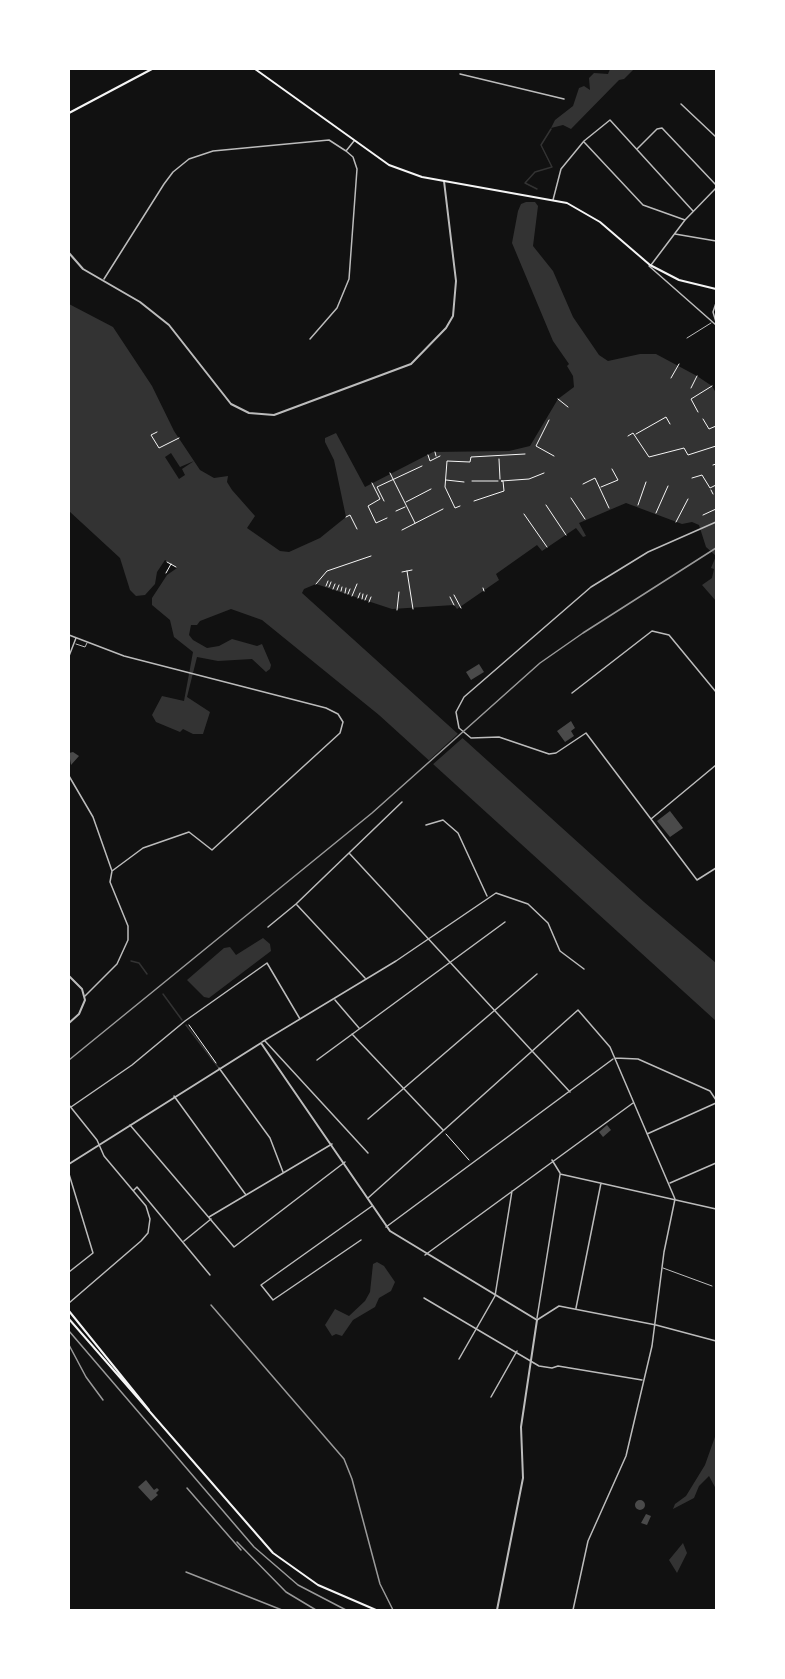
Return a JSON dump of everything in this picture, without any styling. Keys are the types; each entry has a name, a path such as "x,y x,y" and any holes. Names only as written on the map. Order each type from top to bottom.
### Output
{"main road":[{"path":"69,113 152,69"},
{"path":"255,69 394,167 444,181 553,200 591,215 650,265 679,280 716,289"},
{"path":"69,1311 158,1421"},
{"path":"69,1319 273,1553 318,1585 376,1610"}],"street":[{"path":"460,74 564,99"},
{"path":"681,104 716,137"},
{"path":"553,200 561,169 584,141 602,124 611,120 693,211"},
{"path":"637,149 657,129 662,128 716,186 685,220 650,265"},
{"path":"103,281 164,184 173,172 189,159 213,151 329,140 353,157 357,169 349,279 337,308 310,339"},
{"path":"346,151 354,141"},
{"path":"584,141 643,205 685,220"},
{"path":"69,253 83,269 140,302 169,325 233,405 249,413 266,417 285,413 411,364 446,328 453,316 456,281 444,181"},
{"path":"674,234 716,242"},
{"path":"643,260 715,323"},
{"path":"715,323 713,312 716,303"},
{"path":"716,522 648,552 591,587 464,697 456,712 459,728 474,739 494,737 549,754 564,748 586,733 697,880 716,868"},
{"path":"572,693 652,631 669,634 716,692"},
{"path":"69,635 155,665 310,703 338,714 344,726 340,733 212,850 189,832 143,848 112,871"},
{"path":"69,656 76,638"},
{"path":"651,820 716,765"},
{"path":"69,776 93,817 112,871 110,882 128,926 128,940 117,964 85,996 83,1008 69,1023"},
{"path":"268,927 296,904 402,802"},
{"path":"426,825 443,820 458,833 488,897"},
{"path":"349,853 534,1050 570,1092"},
{"path":"69,1164 219,1068 366,980 430,939 488,897 501,893 528,904 548,923 560,951 584,969"},
{"path":"296,904 366,980"},
{"path":"317,1060 505,922"},
{"path":"69,1303 138,1244 148,1233 150,1215 134,1191 104,1156 70,1106 132,1065 185,1021 267,963 300,1020"},
{"path":"368,1119 537,974"},
{"path":"69,976 85,996"},
{"path":"334,999 360,1028"},
{"path":"368,1198 578,1010 610,1047 675,1199 662,1268 656,1325 623,1464 583,1556 573,1610"},
{"path":"352,1034 444,1131"},
{"path":"263,1042 345,1162 386,1227 425,1255 537,1320"},
{"path":"263,1042 368,1153"},
{"path":"386,1227 614,1058 638,1059 710,1091 716,1101 647,1134"},
{"path":"219,1068 270,1138 284,1172"},
{"path":"174,1096 246,1195"},
{"path":"425,1255 633,1102"},
{"path":"130,1125 234,1247 345,1162"},
{"path":"184,1241 210,1218 332,1144"},
{"path":"496,1610 524,1468 521,1427 560,1174 552,1160"},
{"path":"669,1184 716,1163"},
{"path":"69,1174 93,1252 69,1272"},
{"path":"560,1174 716,1209"},
{"path":"576,1309 601,1183"},
{"path":"134,1191 137,1187 210,1275"},
{"path":"459,1359 495,1296 512,1190"},
{"path":"361,1240 272,1300 262,1283 372,1206"},
{"path":"153,1213 158,1211"},
{"path":"424,1298 531,1359 539,1366 558,1366 643,1380"},
{"path":"537,1320 557,1306 656,1325 716,1341"},
{"path":"490,1397 518,1352"}],"lane":[{"path":"687,338 715,323"},
{"path":"74,643 84,647 87,642"},
{"path":"662,1268 670,1268 712,1286"}],"path":[{"path":"671,378 679,364"},
{"path":"691,388 697,376"},
{"path":"698,412 691,399 712,386"},
{"path":"558,399 568,407"},
{"path":"628,436 633,433 635,435 666,417 670,424"},
{"path":"703,419 709,429 716,426"},
{"path":"549,420 536,446 554,456"},
{"path":"156,432 152,435 159,448 179,438"},
{"path":"635,435 650,457 684,448 688,454 716,446"},
{"path":"474,501 504,491 499,451"},
{"path":"428,455 430,461 438,457 435,452"},
{"path":"459,506 455,508 445,487 447,461 470,462 471,457 525,454"},
{"path":"384,501 377,487 422,466"},
{"path":"599,488 618,480 612,469"},
{"path":"390,473 415,524"},
{"path":"472,481 529,479 544,474"},
{"path":"692,478 702,476 713,494"},
{"path":"583,484 595,478 609,508"},
{"path":"446,480 464,482"},
{"path":"638,505 646,482"},
{"path":"372,483 381,499 368,506 376,523 387,518"},
{"path":"710,488 716,485"},
{"path":"656,513 668,486"},
{"path":"404,502 431,489"},
{"path":"571,498 585,519"},
{"path":"676,522 688,499"},
{"path":"546,505 566,535"},
{"path":"396,511 406,506"},
{"path":"402,530 443,509"},
{"path":"703,515 716,509"},
{"path":"346,517 354,514"},
{"path":"525,514 547,547"},
{"path":"350,515 357,529"},
{"path":"316,584 327,571 371,556"},
{"path":"167,562 176,567"},
{"path":"166,573 171,564"},
{"path":"402,572 412,570"},
{"path":"407,571 412,609"},
{"path":"326,586 328,581"},
{"path":"329,587 331,582"},
{"path":"333,589 335,584"},
{"path":"352,596 357,584"},
{"path":"337,590 339,585"},
{"path":"340,591 342,587"},
{"path":"345,593 346,588"},
{"path":"348,594 350,589"},
{"path":"398,610 399,592"},
{"path":"358,598 360,593"},
{"path":"362,599 363,594"},
{"path":"365,600 367,595"},
{"path":"454,595 461,608"},
{"path":"369,602 371,597"},
{"path":"450,597 454,605"},
{"path":"185,1021 219,1068"},
{"path":"444,1131 472,1164"}],"shaded area":[{"path":"610,69 634,69 624,79 619,80 571,129 563,125 551,128 555,120 573,106 579,88 584,86 590,90 589,78 594,73 608,74"},
{"path":"535,202 538,206 533,246 553,271 573,317 599,355 608,361 640,354 656,354 697,376 712,386 716,393 716,556 706,547 699,525 692,522 682,524 626,503 579,523 586,536 583,537 576,528 542,551 537,545 496,574 499,580 457,609 454,605 392,609 316,584 304,589 302,593 644,902 716,963 716,1021 379,715 262,620 231,609 200,621 197,625 191,625 189,635 207,648 219,646 232,639 257,646 262,644 271,665 270,669 266,672 252,659 218,661 197,657 187,697 210,712 203,734 193,734 183,729 180,732 156,722 152,715 162,696 184,701 193,652 174,637 170,620 152,605 152,598 167,575 177,568 165,560 157,572 155,584 145,595 136,596 130,590 120,558 69,511 69,304 113,327 152,386 174,431 200,470 214,478 228,476 227,482 232,490 255,516 247,528 280,551 289,552 320,538 346,517 334,460 325,442 325,438 336,433 365,487 433,452 509,451 530,446 558,399 574,387 573,376 567,366 569,364 553,341 512,243 518,211 521,204"},
{"path":"716,556 716,601 702,585 712,578 714,569 711,568"},
{"path":"263,938 270,944 271,951 209,998 204,997 187,980 224,948 230,947 236,955"},
{"path":"377,1262 384,1266 395,1282 391,1291 379,1298 375,1307 353,1320 342,1336 336,1334 332,1336 325,1325 335,1309 349,1316 365,1301 370,1292 373,1264"},
{"path":"716,1434 716,1489 709,1476 699,1486 694,1498 673,1509 675,1504 686,1496 705,1465"},
{"path":"683,1543 687,1553 677,1573 669,1560"}],"pier":[{"path":"171,453 180,467 194,461 182,469 185,475 179,479 165,457"},
{"path":"461,731 466,735 431,766 427,762"}],"building":[{"path":"479,664 484,672 471,680 466,672"},
{"path":"571,721 575,728 571,731 574,736 565,742 557,731"},
{"path":"73,752 79,756 71,765 69,753"},
{"path":"670,811 683,828 670,837 657,821"},
{"path":"607,1125 611,1130 603,1137 599,1132"},
{"path":"146,1480 154,1490 157,1488 159,1490 156,1493 158,1495 151,1501 138,1487"},
{"path":"640,1500 644,1501 644,1509 640,1510 636,1509 635,1505 636,1501"},
{"path":"646,1514 651,1516 647,1525 641,1523"}],"waterway":[{"path":"537,189 525,183 535,172 552,167 541,145 551,129"},
{"path":"131,961 139,963 147,974"},
{"path":"163,994 182,1020"},
{"path":"186,1025 218,1067"}],"railway":[{"path":"69,1060 372,813 540,663 716,548"},
{"path":"211,1305 344,1459 352,1479 380,1584 393,1610"},
{"path":"69,1331 254,1547 298,1585 346,1610"},
{"path":"69,1345 86,1377 103,1400"},
{"path":"187,1488 241,1550"},
{"path":"237,1542 286,1592 316,1610"},
{"path":"186,1572 282,1610"}]}
